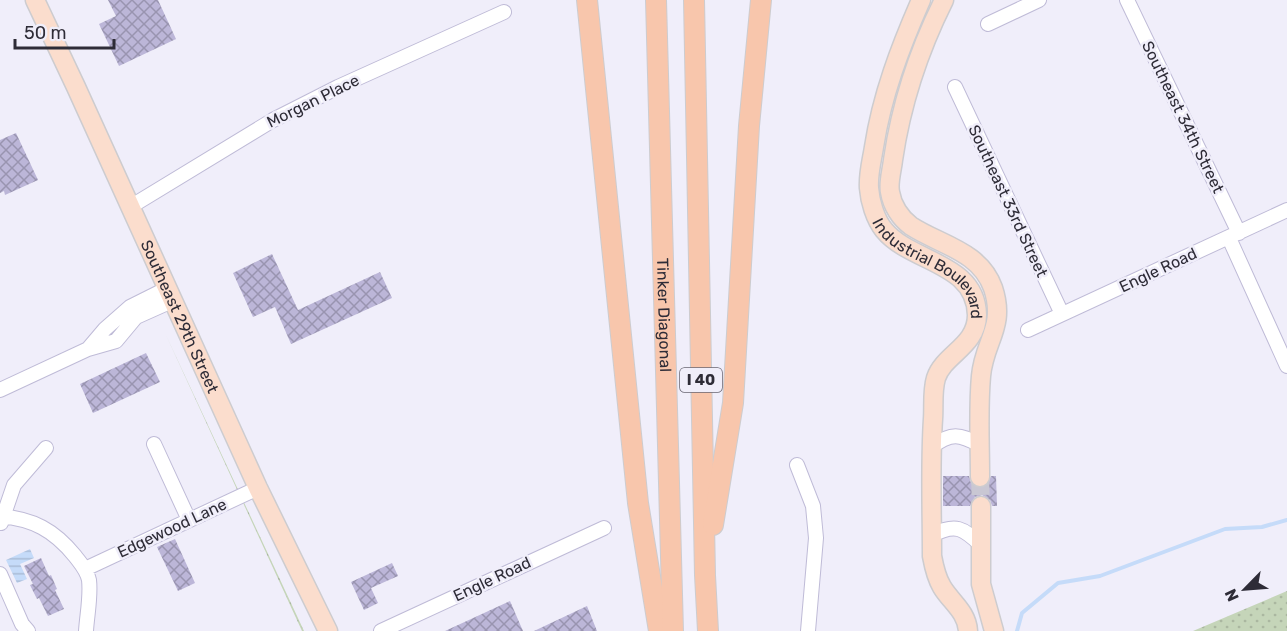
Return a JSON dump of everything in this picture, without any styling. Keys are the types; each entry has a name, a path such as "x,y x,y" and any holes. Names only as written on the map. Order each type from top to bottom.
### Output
{"highway":[{"path":"587,0 638,503 658,631"},
{"name":"Tinker Diagonal","path":"656,0 673,631"},
{"name":"I 40","path":"694,0 708,631"},
{"path":"705,575 733,403 749,126 760,0"}],"main road":[{"name":"Southeast 29th Street","path":"34,0 76,87 258,488 328,631"},
{"name":"Industrial Boulevard","path":"921,0 902,41 891,76 878,123 869,188 874,212 884,230 899,244 958,274 968,285 974,298 977,315 973,334 937,376 931,447 932,556 935,572 942,587 961,610 968,631"},
{"name":"Industrial Boulevard","path":"944,0 931,27 909,87 896,139 889,189 892,203 910,225 968,256 981,267 992,285 997,303 997,324 981,372 980,477"},
{"path":"981,506 981,584 994,631"}],"street":[{"path":"988,24 1039,0"},
{"name":"Southeast 34th Street","path":"1127,0 1234,235 1287,366"},
{"name":"Morgan Place","path":"130,207 273,120 338,87 504,12"},
{"name":"Southeast 33rd Street","path":"955,87 1062,314"},
{"name":"Engle Road","path":"1028,330 1287,210"},
{"path":"0,390 88,349 105,329 130,307 171,294"},
{"path":"931,447 942,439 958,435 980,445"},
{"path":"154,444 189,520"},
{"path":"46,448 14,485 1,519 31,522 50,530 85,569 89,581 86,631"},
{"path":"797,465 813,506 815,527 808,631"},
{"name":"Edgewood Lane","path":"85,569 258,488"},
{"name":"Engle Road","path":"381,631 604,528"},
{"path":"932,534 948,528 960,529 981,545"},
{"path":"0,574 22,624 28,631"}],"green space":[{"path":"165,333 304,631 302,631"},
{"path":"1287,591 1287,631 1193,631"}],"water":[{"path":"30,549 34,558 20,564 27,579 17,583 6,560"}],"building":[{"path":"108,0 158,0 176,39 119,66 99,24 116,16"},
{"path":"16,133 38,180 5,195 4,191 0,193 0,140"},
{"path":"272,254 298,310 380,272 392,298 291,344 275,307 253,317 233,273"},
{"path":"146,353 160,382 93,413 80,384"},
{"path":"943,476 969,476 971,483 979,488 986,486 991,476 996,476 997,506 992,506 990,500 982,495 975,497 970,506 943,506"},
{"path":"175,539 195,583 178,591 157,547"},
{"path":"41,558 49,576 51,575 64,609 48,616 30,585 33,584 24,566"},
{"path":"392,563 398,576 371,588 378,603 364,610 351,582"},
{"path":"510,601 523,631 445,631"},
{"path":"587,606 597,631 534,631"}],"waterway":[{"path":"1017,631 1022,613 1058,583 1100,576 1225,529 1262,527 1287,520"}],"tunnel":[{"path":"980,477 981,506"}]}
